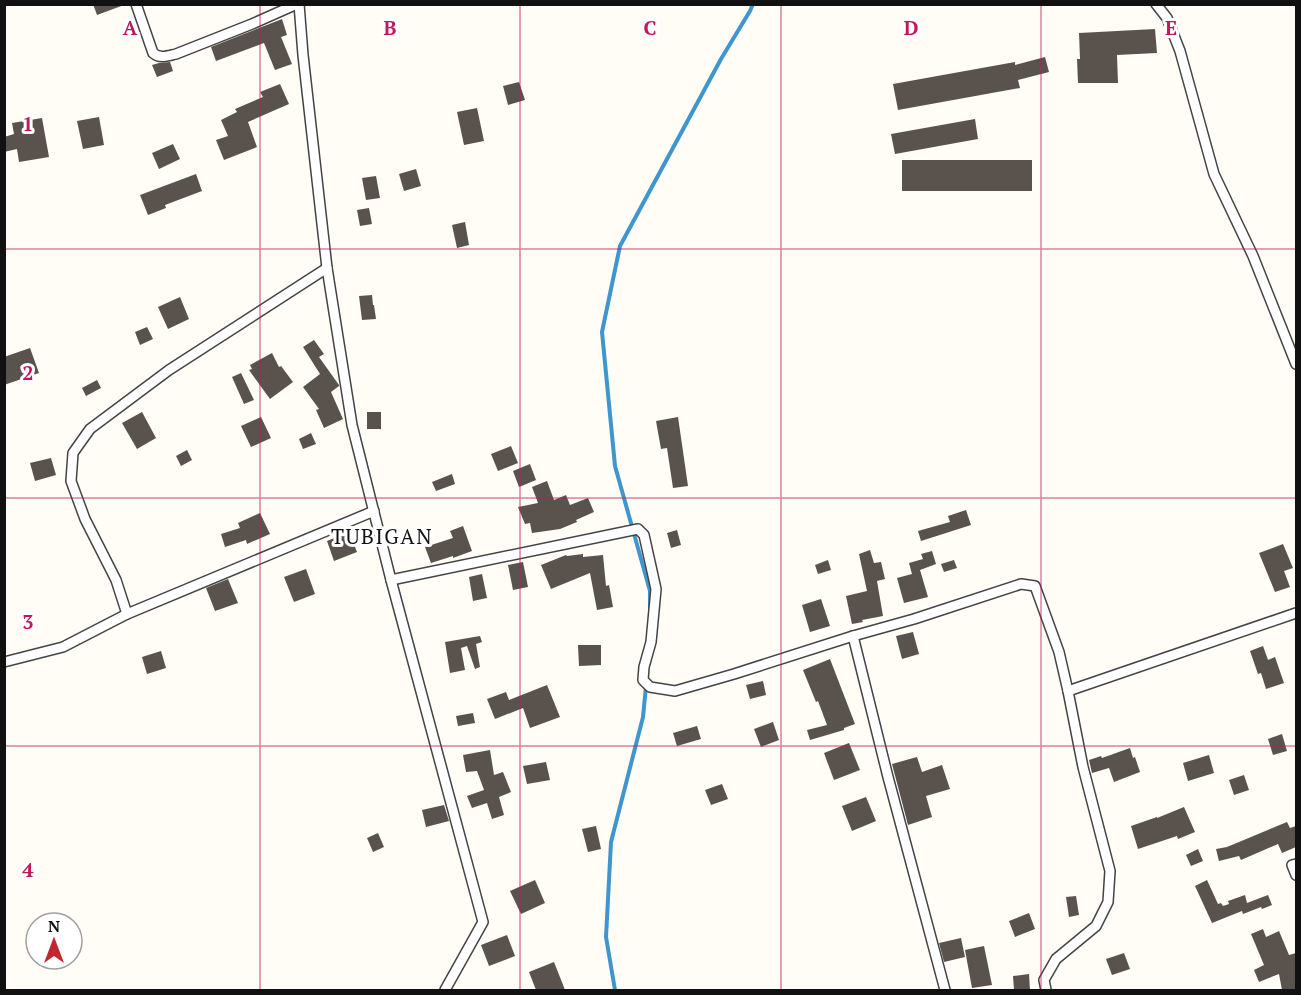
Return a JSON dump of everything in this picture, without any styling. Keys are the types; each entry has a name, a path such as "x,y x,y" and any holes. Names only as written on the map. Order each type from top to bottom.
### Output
{"street":[{"path":"136,4 153,53 163,57 241,29 298,4 327,268 352,426 483,922 445,990"},
{"path":"1156,4 1167,18 1180,51 1214,174 1253,256 1296,364"},
{"path":"127,614 116,580 85,519 71,481 73,453 90,429 169,370 327,268"},
{"path":"4,662 63,647 127,614 374,511"},
{"path":"391,580 638,530 644,535 656,590 651,642 643,680 650,687 675,691 914,619 1021,584 1035,586 1059,652 1083,767 1110,871 1108,903 1096,926 1056,959 1044,980 1046,990"},
{"path":"1068,691 1296,612"},
{"path":"854,636 888,777 945,990"},
{"path":"1296,864 1292,865 1296,875"}],"building":[{"path":"93,4 124,4 124,5 97,15"},
{"path":"282,19 287,35 281,37 292,64 275,70 264,43 216,61 211,47"},
{"path":"1155,29 1157,53 1117,55 1118,83 1078,83 1079,33"},
{"path":"1045,57 1049,72 1018,80 1020,88 898,110 893,84 1015,62 1015,65"},
{"path":"170,62 173,71 157,77 152,65"},
{"path":"519,82 525,100 508,105 503,86"},
{"path":"280,84 289,104 248,122 257,147 224,160 216,140 228,136 221,120 237,112 235,109 263,97 260,92"},
{"path":"477,108 484,141 464,145 457,112"},
{"path":"99,117 104,145 83,149 77,121"},
{"path":"42,118 49,157 19,162 17,149 4,152 4,137 14,134 12,123"},
{"path":"975,119 978,139 895,154 891,134"},
{"path":"173,144 180,159 159,169 152,153"},
{"path":"902,160 1032,160 1032,191 902,191"},
{"path":"416,169 421,186 404,191 399,174"},
{"path":"196,174 202,191 165,205 166,208 148,215 140,195"},
{"path":"376,176 380,198 366,200 362,178"},
{"path":"369,208 372,224 360,226 357,210"},
{"path":"465,222 469,245 457,248 452,225"},
{"path":"372,295 376,319 362,320 359,296"},
{"path":"180,297 189,319 168,329 158,307"},
{"path":"147,327 153,339 140,345 135,332"},
{"path":"314,340 324,354 319,357 339,385 331,392 343,419 324,428 316,410 319,409 303,387 320,374 303,347"},
{"path":"30,348 39,373 4,385 4,357"},
{"path":"272,353 279,367 281,366 293,382 270,399 249,370 252,369 250,365"},
{"path":"241,373 254,400 244,404 232,377"},
{"path":"97,380 101,388 86,396 82,388"},
{"path":"142,412 156,438 137,449 122,423"},
{"path":"367,412 381,412 381,429 367,429"},
{"path":"261,417 271,438 251,447 241,426"},
{"path":"678,417 688,486 673,488 667,448 661,449 656,421"},
{"path":"311,433 316,444 303,449 299,439"},
{"path":"511,446 518,463 498,471 491,454"},
{"path":"187,450 192,460 181,466 176,456"},
{"path":"51,458 56,475 35,481 30,463"},
{"path":"530,464 536,480 519,487 513,471"},
{"path":"452,474 455,484 436,491 432,482"},
{"path":"547,481 554,500 566,495 570,505 588,498 594,512 560,529 532,533 530,523 525,524 518,507 538,503 532,487"},
{"path":"966,510 971,525 921,541 918,531 950,522 948,516"},
{"path":"260,513 270,534 247,544 246,540 225,547 221,534 240,528 238,523"},
{"path":"463,526 472,551 431,563 425,547 453,538 450,531"},
{"path":"677,530 681,545 671,548 667,533"},
{"path":"349,532 357,552 334,561 327,541"},
{"path":"1283,544 1293,568 1284,571 1290,587 1275,592 1259,553"},
{"path":"870,550 874,563 881,562 885,579 877,581 883,616 852,624 846,596 867,591 859,554"},
{"path":"932,551 936,564 920,570 928,597 904,603 897,578 912,574 909,563 923,559 921,554"},
{"path":"583,554 583,557 603,555 606,586 609,585 613,607 597,610 590,573 551,589 541,565 566,555"},
{"path":"828,560 831,570 818,574 815,565"},
{"path":"954,560 957,568 944,572 941,564"},
{"path":"523,562 528,587 513,590 508,565"},
{"path":"306,569 315,594 294,602 284,577"},
{"path":"482,574 487,598 473,601 469,577"},
{"path":"228,579 238,603 215,611 206,588"},
{"path":"821,599 830,626 810,632 802,605"},
{"path":"913,632 919,654 902,659 896,636"},
{"path":"480,636 482,642 476,644 480,667 475,669 467,646 461,648 465,670 450,673 445,642"},
{"path":"578,645 601,645 601,665 579,666"},
{"path":"1263,646 1268,660 1275,657 1284,683 1266,689 1250,651"},
{"path":"161,651 166,668 147,674 142,657"},
{"path":"830,659 855,724 844,730 810,740 807,730 827,725 803,670"},
{"path":"763,681 766,695 750,699 746,685"},
{"path":"547,685 560,717 530,728 523,708 495,719 487,699 506,692 509,700"},
{"path":"473,713 475,723 458,726 456,716"},
{"path":"773,722 779,740 761,747 754,729"},
{"path":"697,726 701,739 677,746 673,733"},
{"path":"1282,734 1287,751 1273,755 1268,739"},
{"path":"849,743 860,770 834,780 824,753"},
{"path":"1130,748 1140,772 1114,782 1109,768 1092,773 1089,760"},
{"path":"490,750 494,775 503,772 511,792 499,797 504,815 492,819 487,803 472,808 467,796 484,790 477,771 466,772 463,755"},
{"path":"1209,755 1214,773 1188,781 1183,763"},
{"path":"917,757 922,772 942,765 950,789 926,796 932,817 908,825 892,764"},
{"path":"546,762 550,780 527,784 523,766"},
{"path":"1244,775 1249,790 1234,795 1229,780"},
{"path":"722,784 728,799 711,805 705,790"},
{"path":"866,797 876,821 852,831 842,806"},
{"path":"444,805 449,821 426,827 422,810"},
{"path":"1184,807 1195,832 1178,839 1177,836 1138,849 1131,826"},
{"path":"1287,822 1290,828 1296,826 1296,847 1282,853 1278,844 1241,860 1239,856 1219,861 1216,849 1227,847"},
{"path":"596,826 601,849 588,852 582,829"},
{"path":"378,833 384,847 373,852 367,838"},
{"path":"1198,849 1203,861 1191,866 1186,855"},
{"path":"535,880 545,903 521,914 510,891"},
{"path":"1207,880 1218,904 1221,903 1223,906 1229,904 1228,901 1245,895 1247,903 1268,895 1272,905 1243,914 1242,911 1212,923 1195,886"},
{"path":"1076,896 1079,915 1069,917 1066,897"},
{"path":"1029,913 1035,929 1015,937 1009,921"},
{"path":"1263,929 1266,937 1279,931 1289,955 1296,953 1296,990 1282,990 1279,974 1259,982 1254,970 1264,965 1251,934"},
{"path":"507,935 515,956 489,966 481,945"},
{"path":"961,938 965,957 944,962 939,943"},
{"path":"984,946 992,985 972,988 965,950"},
{"path":"1124,953 1130,969 1112,975 1106,959"},
{"path":"554,962 565,990 536,990 529,972"},
{"path":"1029,974 1030,990 1014,990 1013,976"}],"waterway":[{"path":"650,613 650,591 615,466 602,332 620,246 753,4"},
{"path":"615,990 606,937 611,842 643,717 646,686"}],"district":[{"name":"TUBIGAN","path":"382,537"}]}
